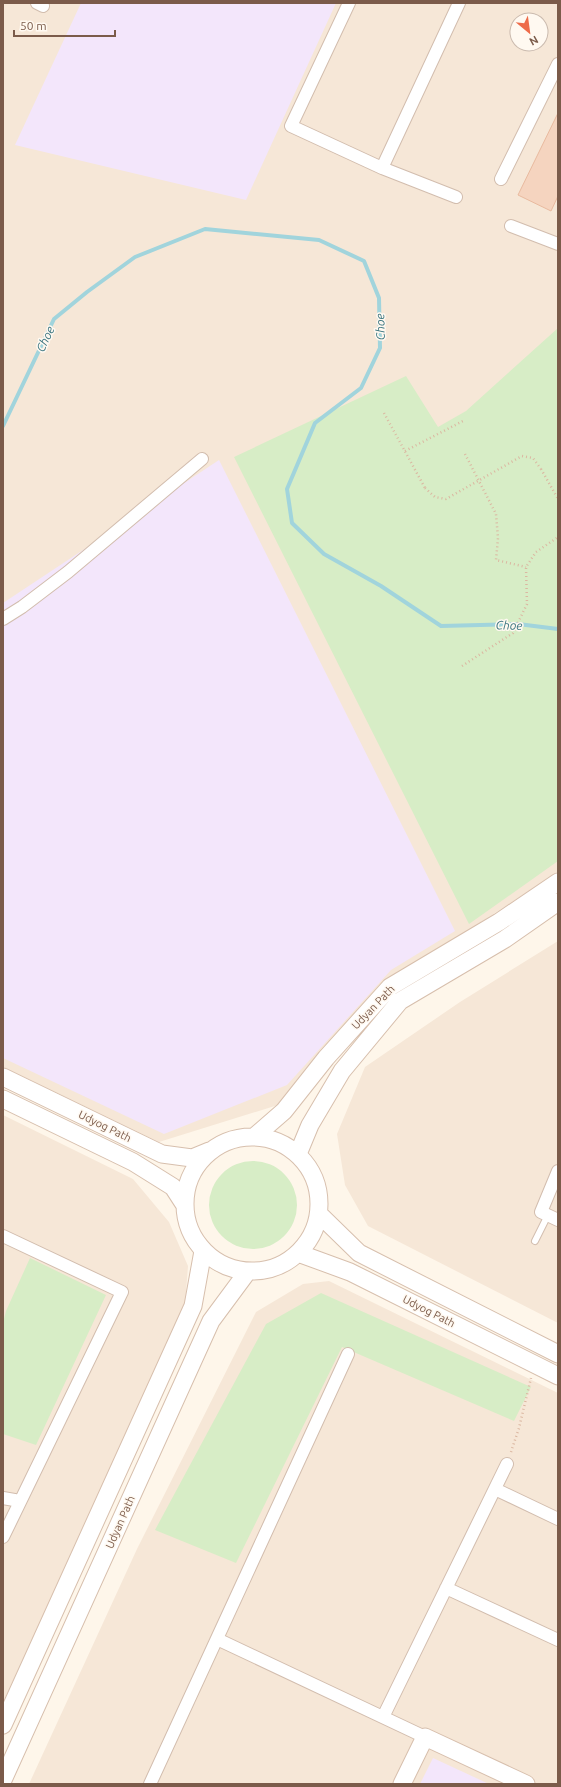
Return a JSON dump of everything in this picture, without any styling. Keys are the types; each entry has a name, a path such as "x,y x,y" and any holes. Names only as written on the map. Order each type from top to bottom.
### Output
{"main road":[{"name":"Udyan Path","path":"254,1136 284,1111 326,1058 390,987 499,922 558,882"},
{"name":"Udyan Path","path":"298,1154 310,1125 342,1071 400,1001 505,939 558,902"},
{"name":"Udyog Path","path":"3,1077 162,1154 192,1158 210,1151"},
{"name":"Udyog Path","path":"3,1099 133,1162 173,1187 184,1204"},
{"path":"254,1136 278,1141 298,1154 308,1167 315,1181 319,1197 319,1214 312,1235 298,1253 280,1265 264,1270 248,1271 224,1265 204,1251 191,1234 185,1214 184,1204 186,1189 191,1175 199,1162 210,1151 231,1140 254,1136"},
{"name":"Udyog Path","path":"319,1214 359,1254 557,1350"},
{"name":"Udyan Path","path":"3,1725 193,1306 204,1251"},
{"name":"Udyog Path","path":"298,1253 350,1272 558,1376"},
{"name":"Udyan Path","path":"3,1780 211,1322 248,1271"},
{"path":"402,1784 425,1737 526,1784"}],"street":[{"path":"349,3 291,126 382,168 456,197"},
{"path":"382,168 459,3"},
{"path":"501,179 558,64"},
{"path":"512,226 558,244"},
{"path":"3,619 22,607 68,572 202,459"},
{"path":"553,1218 541,1212 558,1171"},
{"path":"3,1236 122,1292 3,1537"},
{"path":"150,1784 348,1354"},
{"path":"383,1717 507,1464"},
{"path":"495,1489 558,1519"},
{"path":"3,1498 20,1501"},
{"path":"446,1588 558,1640"},
{"path":"217,1639 425,1737"}],"lane":[{"path":"535,1241 553,1218"}],"path":[{"path":"384,413 425,488 435,497 446,499 522,456 533,458 558,499"},
{"path":"405,451 463,421"},
{"path":"465,454 496,514 498,538 496,560 526,567"},
{"path":"462,666 513,633 527,604 526,567 536,552 558,537"},
{"path":"507,1464 519,1428 534,1364"}],"shaded area":[{"path":"3,3 558,3 558,872 447,944 278,1105 159,1142 3,1067"},
{"path":"81,3 336,3 246,200 15,145"},
{"path":"219,460 455,931 391,970 287,1085 164,1134 3,1058 3,603"},
{"path":"558,941 558,1323 368,1226 345,1185 337,1134 365,1067 460,1002"},
{"path":"3,1115 133,1179 169,1222 188,1266 184,1318 3,1702"},
{"path":"329,1281 558,1393 558,1784 29,1784 137,1549 256,1312 303,1284"},
{"path":"433,1758 489,1784 420,1784"}],"green space":[{"path":"558,328 558,861 469,924 234,457 406,376 438,427 466,411"},
{"path":"244,1161 262,1161 278,1168 290,1180 297,1196 297,1214 290,1230 278,1242 262,1249 244,1249 228,1242 216,1230 209,1214 209,1196 216,1180 228,1168"},
{"path":"30,1258 106,1295 36,1445 3,1434 3,1323 6,1311"},
{"path":"321,1293 531,1387 514,1421 342,1347 236,1563 155,1530 266,1324"}],"building":[{"path":"558,113 558,196 551,211 518,195"}],"waterway":[{"name":"Choe","path":"3,426 54,319 87,292 135,257 205,229 319,240 364,261 379,298 380,348 361,388 315,423 287,489 292,523 324,554 381,586 441,626 518,624 558,629"}]}
